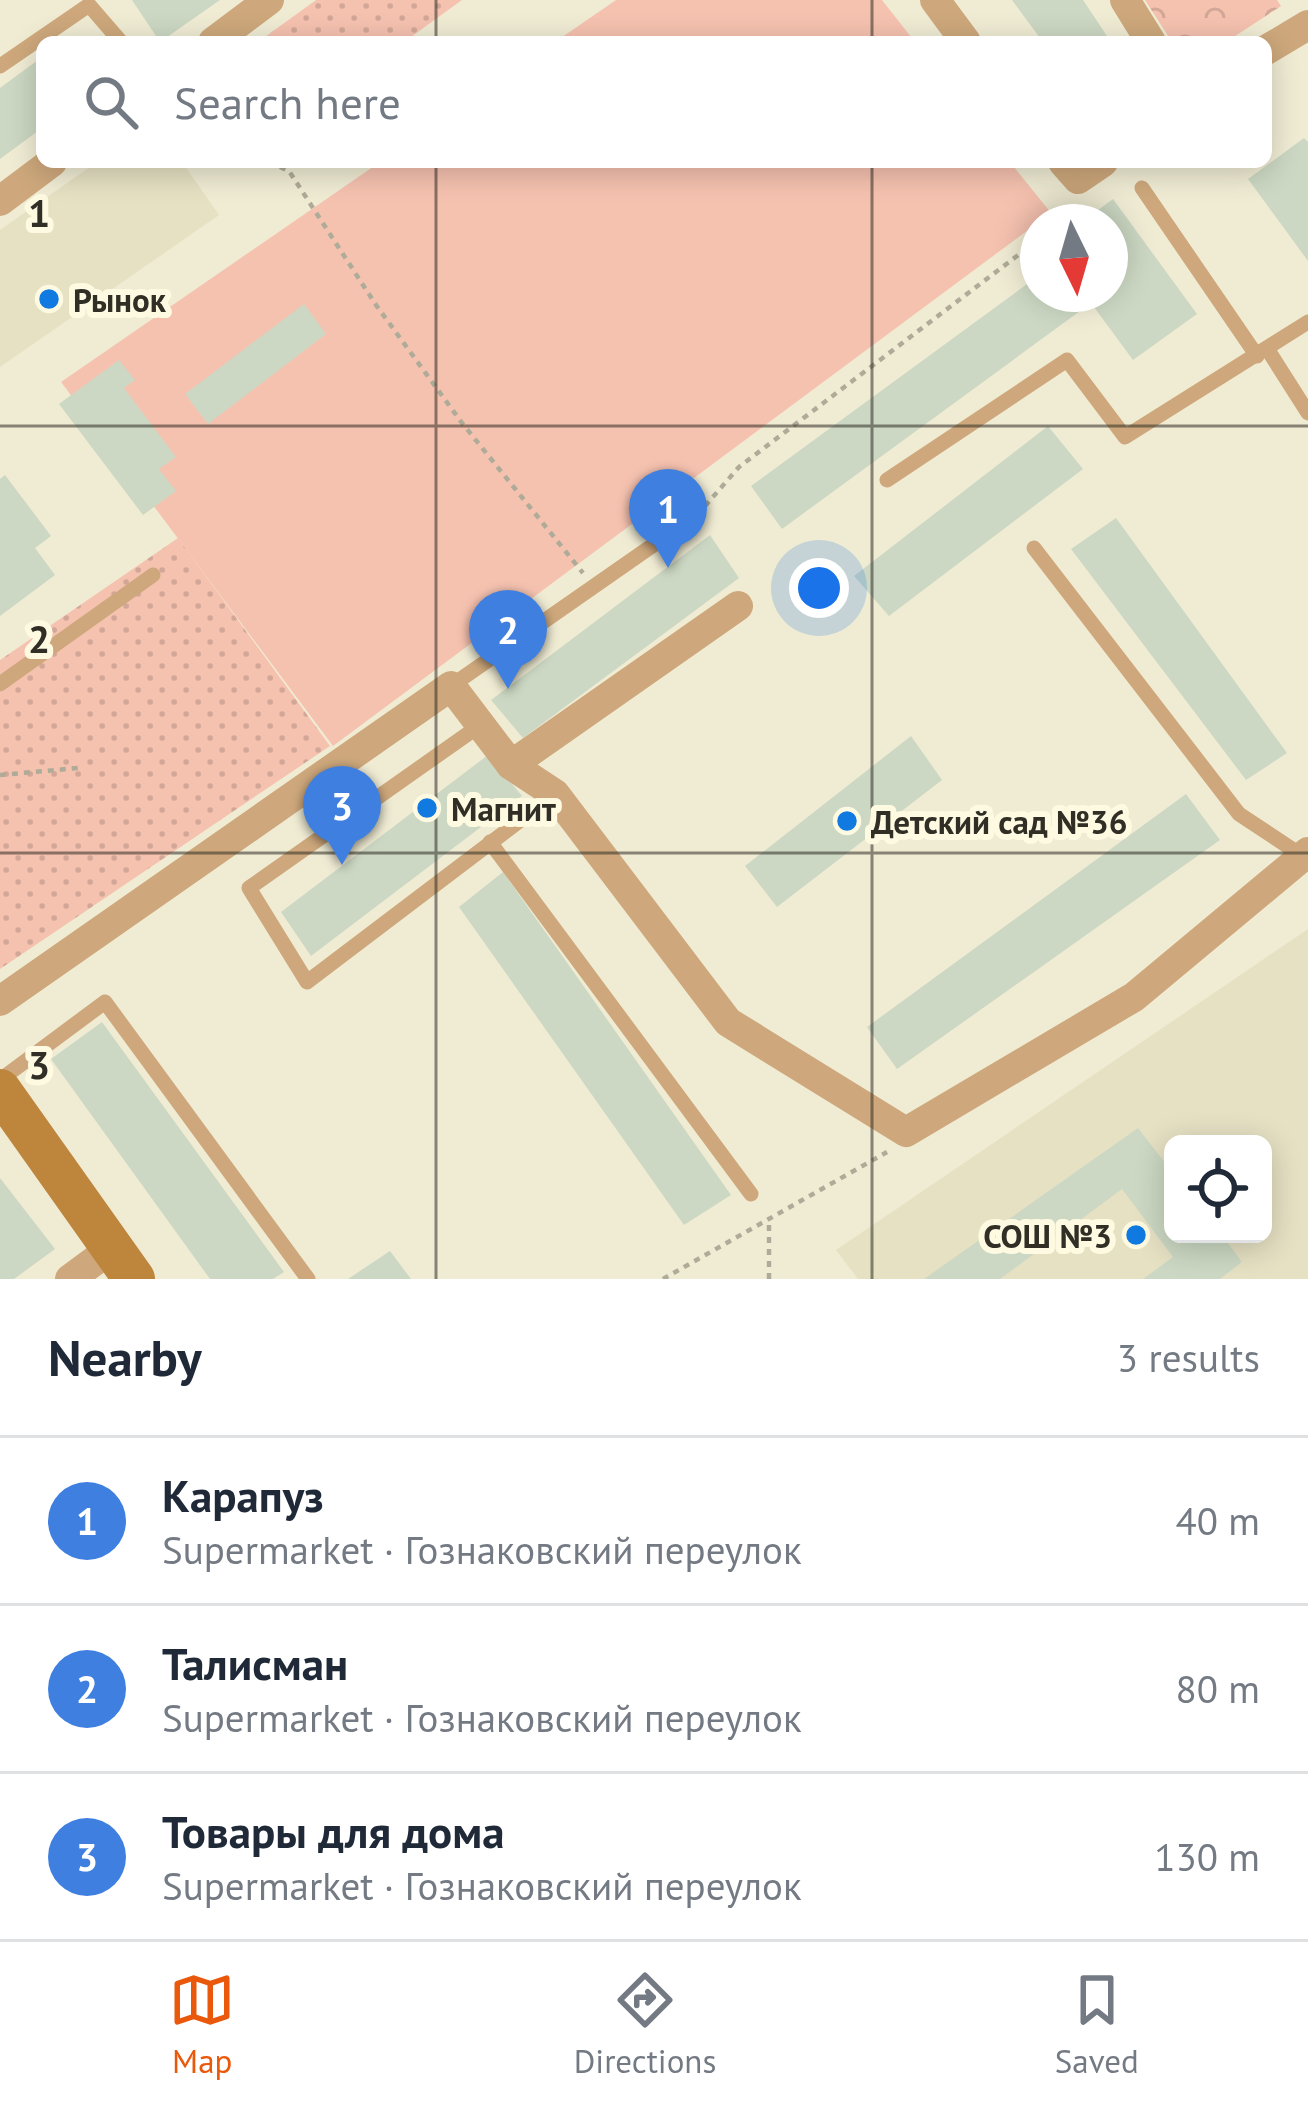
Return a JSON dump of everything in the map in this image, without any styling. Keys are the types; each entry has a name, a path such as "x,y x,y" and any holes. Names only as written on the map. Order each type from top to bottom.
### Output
{"street":[{"path":"221,36 269,0"},
{"path":"935,0 962,36"},
{"path":"1125,0 1147,36"},
{"path":"1272,46 1308,25"},
{"path":"0,201 44,168"},
{"path":"1069,168 1078,179 1094,168"},
{"path":"511,764 739,606"},
{"path":"0,1001 451,686 511,764 555,794 728,1022 906,1132 1135,997 1306,855"},
{"path":"0,1090 123,1264 70,1279"}],"lane":[{"path":"44,36 89,5 116,36"},
{"path":"0,66 36,41"},
{"path":"1142,188 1308,413"},
{"path":"887,480 1067,360 1125,437 1308,322"},
{"path":"451,686 692,518"},
{"path":"1034,548 1238,814 1306,855"},
{"path":"0,684 153,575"},
{"path":"479,725 248,888 307,982 555,794"},
{"path":"490,842 752,1194"},
{"path":"0,1080 104,1001 308,1279"}],"path":[{"path":"282,168 289,171 376,305 462,423 592,588"},
{"path":"726,486 757,453 1020,254"},
{"path":"0,775 78,768"},
{"path":"663,1279 903,1143 906,1132"},
{"path":"769,1220 769,1279"}],"shaded area":[{"name":"Рынок","path":"88,168 186,168 219,215 0,367 0,230"},
{"path":"1308,929 1308,1279 858,1279 836,1250"}],"green space":[{"path":"316,0 462,0 412,36 266,36"},
{"path":"616,0 882,0 910,36 564,36"},
{"path":"1145,0 1277,0 1281,6 1235,36 1168,36"},
{"path":"371,168 1015,168 1044,204 1020,204 1020,236 333,746 61,382"},
{"path":"178,538 330,746 0,969 0,660"}],"building":[{"path":"132,0 220,0 169,36 156,36"},
{"path":"1012,0 1083,0 1107,36 1039,36"},
{"path":"36,61 36,132 0,159 0,88"},
{"path":"1304,138 1308,142 1308,261 1248,179 1263,168 1272,168 1272,161"},
{"path":"1128,220 1197,314 1133,360 1098,312 1128,312"},
{"path":"1020,289 1020,312 1079,312 782,529 751,486"},
{"path":"304,304 326,334 208,424 185,394"},
{"path":"119,360 135,380 124,388 176,457 159,469 176,491 143,515 59,404"},
{"path":"1048,426 1083,469 889,616 854,576"},
{"path":"5,475 51,536 35,548 55,575 0,616 0,479"},
{"path":"1116,518 1287,753 1246,780 1071,549"},
{"path":"710,535 739,578 523,738 491,700"},
{"path":"911,736 942,780 777,907 745,866"},
{"path":"488,755 522,796 311,956 281,912"},
{"path":"1186,794 1220,840 897,1069 867,1027"},
{"path":"503,872 731,1195 684,1225 459,907"},
{"path":"102,1022 284,1272 273,1279 210,1279 51,1059"},
{"path":"1138,1128 1164,1161 1164,1243 1228,1243 1242,1262 1220,1279 1143,1279 1173,1257 1122,1189 1000,1279 924,1279"},
{"path":"0,1178 55,1249 14,1279 0,1279"},
{"path":"390,1251 411,1279 348,1279"}],"place":[{"name":"Рынок","path":"49,299"},
{"name":"Карапуз","path":"668,568"},
{"name":"Талисман","path":"508,689"},
{"name":"Магнит","path":"427,808"},
{"name":"Детский сад №36","path":"847,821"},
{"name":"Товары для дома","path":"342,865"},
{"name":"СОШ №3","path":"1136,1235"}]}
